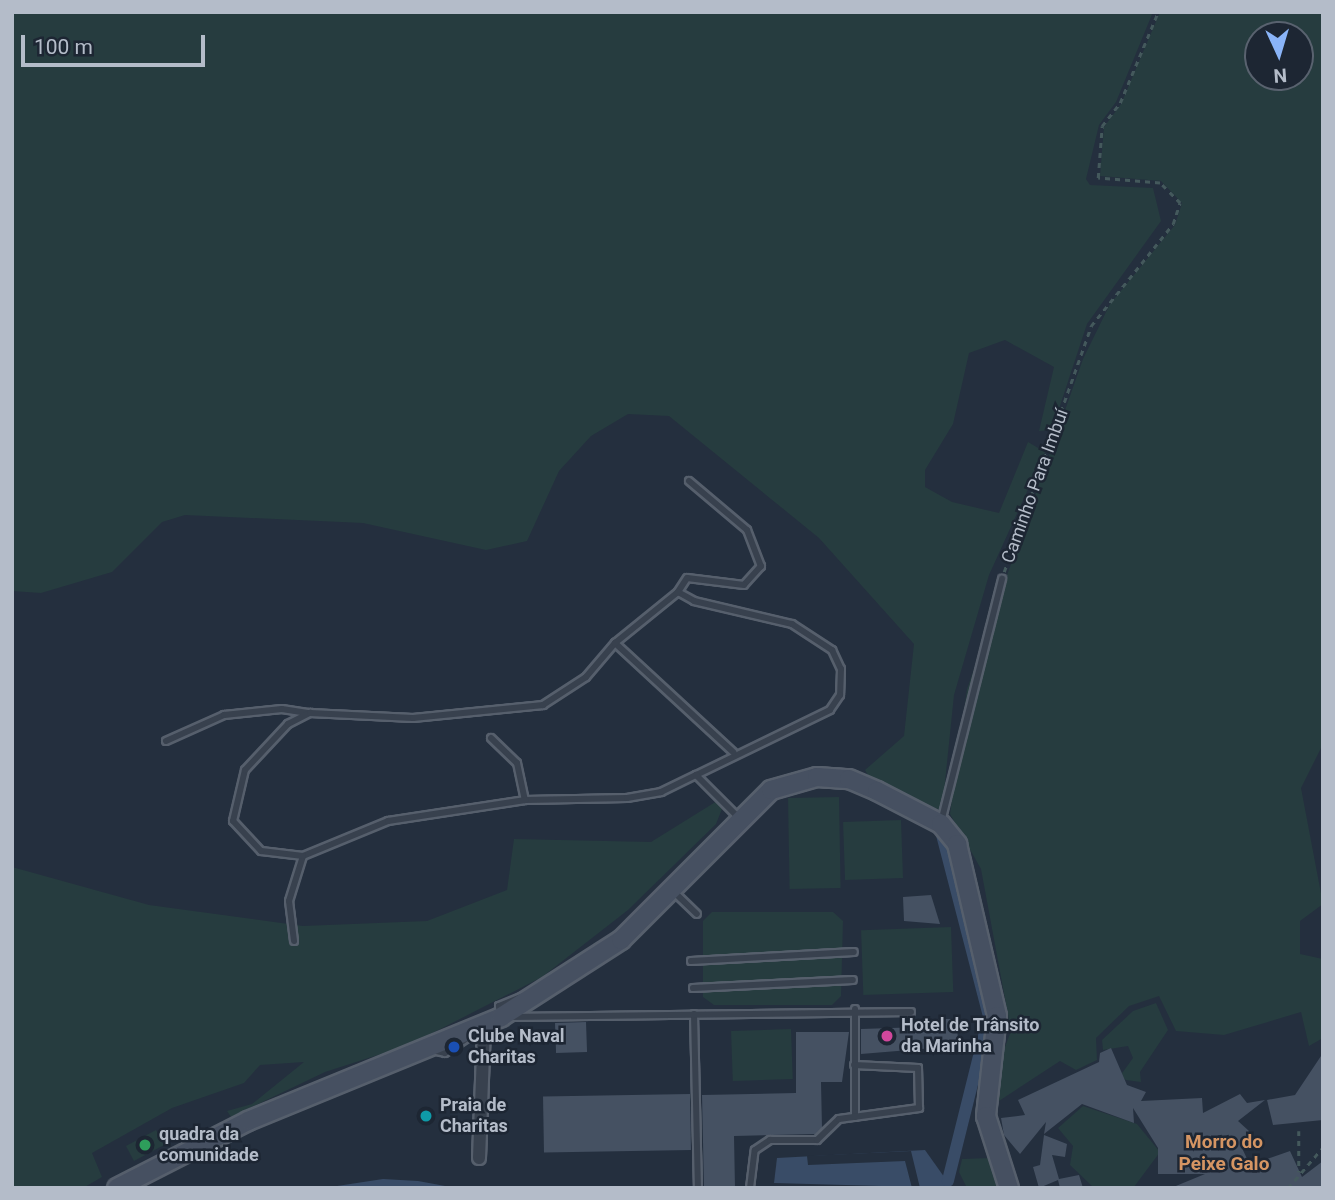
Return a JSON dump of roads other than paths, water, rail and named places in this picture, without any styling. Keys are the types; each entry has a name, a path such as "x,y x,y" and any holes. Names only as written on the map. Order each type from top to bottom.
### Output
{"street":[{"path":"117,1188 248,1121 430,1049 501,1017 621,940 673,891 771,790 817,777 849,779 941,824 965,862 997,1016 986,1116 1009,1188"},
{"path":"479,1028 479,1158"}],"lane":[{"path":"166,741 224,715 282,709 413,718 524,711 586,677 615,643 678,592 687,579 744,585 761,566 747,530 689,481"},
{"name":"Caminho Para Imbuí","path":"941,824 1002,579"},
{"path":"310,713 288,724 260,752 245,770 233,804 233,821 244,840 261,852 303,856 388,821 525,800 626,798 661,792 696,775 733,752 830,710 840,695 841,669 832,650 792,624 694,601 678,592"},
{"path":"615,643 733,752"},
{"path":"491,738 517,763 525,800"},
{"path":"696,775 740,819"},
{"path":"294,941 289,901 303,856"},
{"path":"673,891 697,914"},
{"path":"691,961 855,952"},
{"path":"693,988 853,980"},
{"path":"501,1017 855,1009 911,1012"},
{"path":"855,1009 855,1117"},
{"path":"694,1014 698,1188"},
{"path":"750,1188 750,1164 760,1144 823,1138 836,1121 912,1113 923,1101 918,1068 854,1065"}],"water":[{"path":"925,1150 952,1188 774,1183 777,1158"},
{"path":"383,1179 418,1181 456,1188 324,1188"}],"waterway":[{"path":"940,827 989,1016 948,1181"}],"place":[{"name":"Hotel de Trânsito da Marinha","path":"887,1036"},
{"name":"Clube Naval Charitas","path":"454,1047"},
{"name":"Praia de Charitas","path":"426,1116"},
{"name":"quadra da comunidade","path":"145,1145"}],"district":[{"name":"Morro do Peixe Galo","path":"1224,1153"}]}
